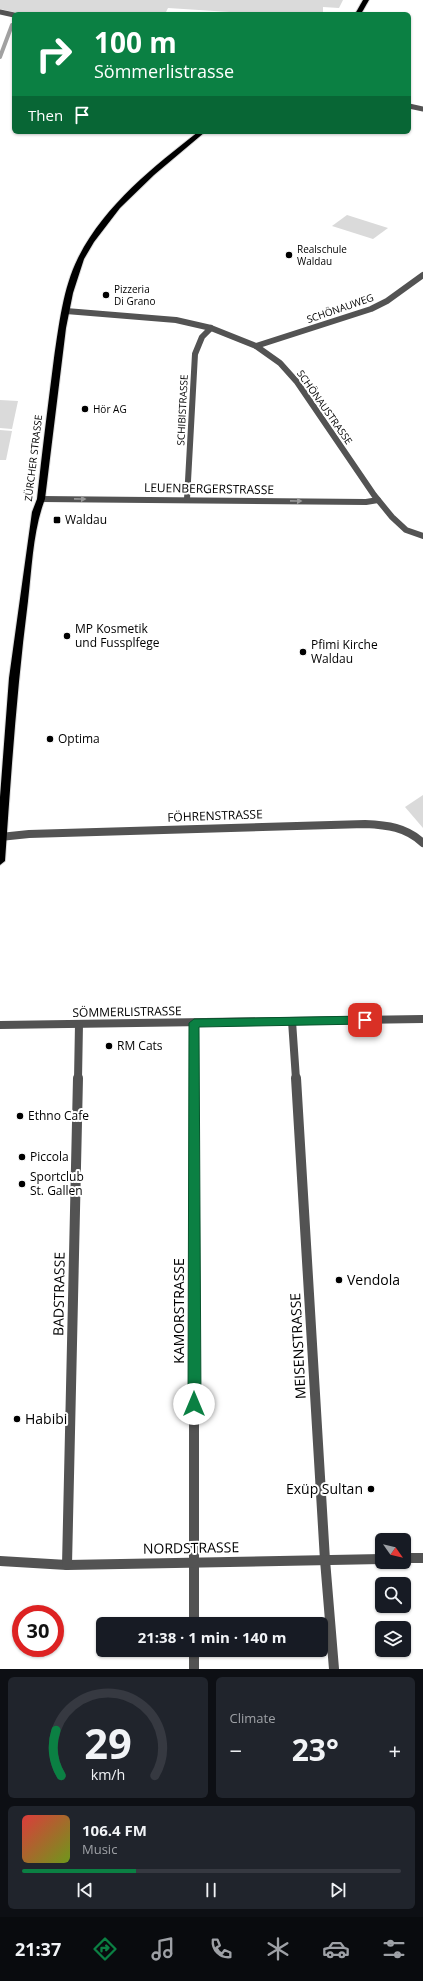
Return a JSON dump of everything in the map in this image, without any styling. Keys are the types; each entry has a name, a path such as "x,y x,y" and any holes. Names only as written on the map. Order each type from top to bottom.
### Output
{"main road":[{"path":"359,12 366,0"},
{"name":"ZÜRCHER STRASSE","path":"0,861 14,678 36,512 41,499 54,386 71,286 81,259 98,233 123,203 143,183 200,134"}],"street":[{"path":"0,12 12,15"},
{"path":"411,106 423,109"},
{"name":"SCHÖNAUWEG","path":"256,346 371,309 387,301 423,275"},
{"name":"SCHÖNAUSTRASSE","path":"66,311 154,317 211,328 256,346 280,363 297,382 378,500 392,517 406,530 423,536"},
{"name":"SCHIBISTRASSE","path":"187,499 195,354 202,336 211,328"},
{"name":"LEUENBERGERSTRASSE","path":"41,499 187,499 366,502 378,500"},
{"name":"FÖHRENSTRASSE","path":"1,837 29,834 365,824 393,825 406,830 423,842"},
{"name":"SÖMMERLISTRASSE","path":"0,1025 423,1019"},
{"name":"MEISENSTRASSE","path":"292,1021 325,1560 334,1669"},
{"name":"KAMORSTRASSE","path":"194,1023 194,1617"},
{"name":"BADSTRASSE","path":"67,1565 79,1024"},
{"path":"411,1558 423,1558"},
{"name":"NORDSTRASSE","path":"0,1561 67,1565 375,1559"},
{"path":"194,1657 194,1669"}],"shaded area":[{"path":"0,0 343,0 339,8 323,7 323,12 230,12 168,8 166,12 13,12 0,9"},
{"path":"347,215 388,228 373,239 332,226"},
{"path":"0,400 18,401 12,429 0,428"},
{"path":"0,430 12,431 6,460 0,460"},
{"path":"423,795 423,828 405,807"}],"waterway":[{"path":"0,57 12,25"}],"place":[{"name":"Realschule Waldau","path":"289,255"},
{"name":"Pizzeria Di Grano","path":"106,295"},
{"name":"Hör AG","path":"85,409"},
{"name":"Waldau","path":"57,520"},
{"name":"MP Kosmetik und Fussplfege","path":"67,636"},
{"name":"Pfimi Kirche Waldau","path":"303,652"},
{"name":"Optima","path":"50,739"},
{"name":"RM Cats","path":"109,1046"},
{"name":"Ethno Cafe","path":"20,1116"},
{"name":"Piccola","path":"22,1157"},
{"name":"Sportclub St. Gallen","path":"22,1184"},
{"name":"Vendola","path":"339,1280"},
{"name":"Habibi","path":"17,1419"},
{"name":"Exüp Sultan","path":"371,1489"}],"route":[{"path":"194,1404 194,1023 365,1020"}]}
